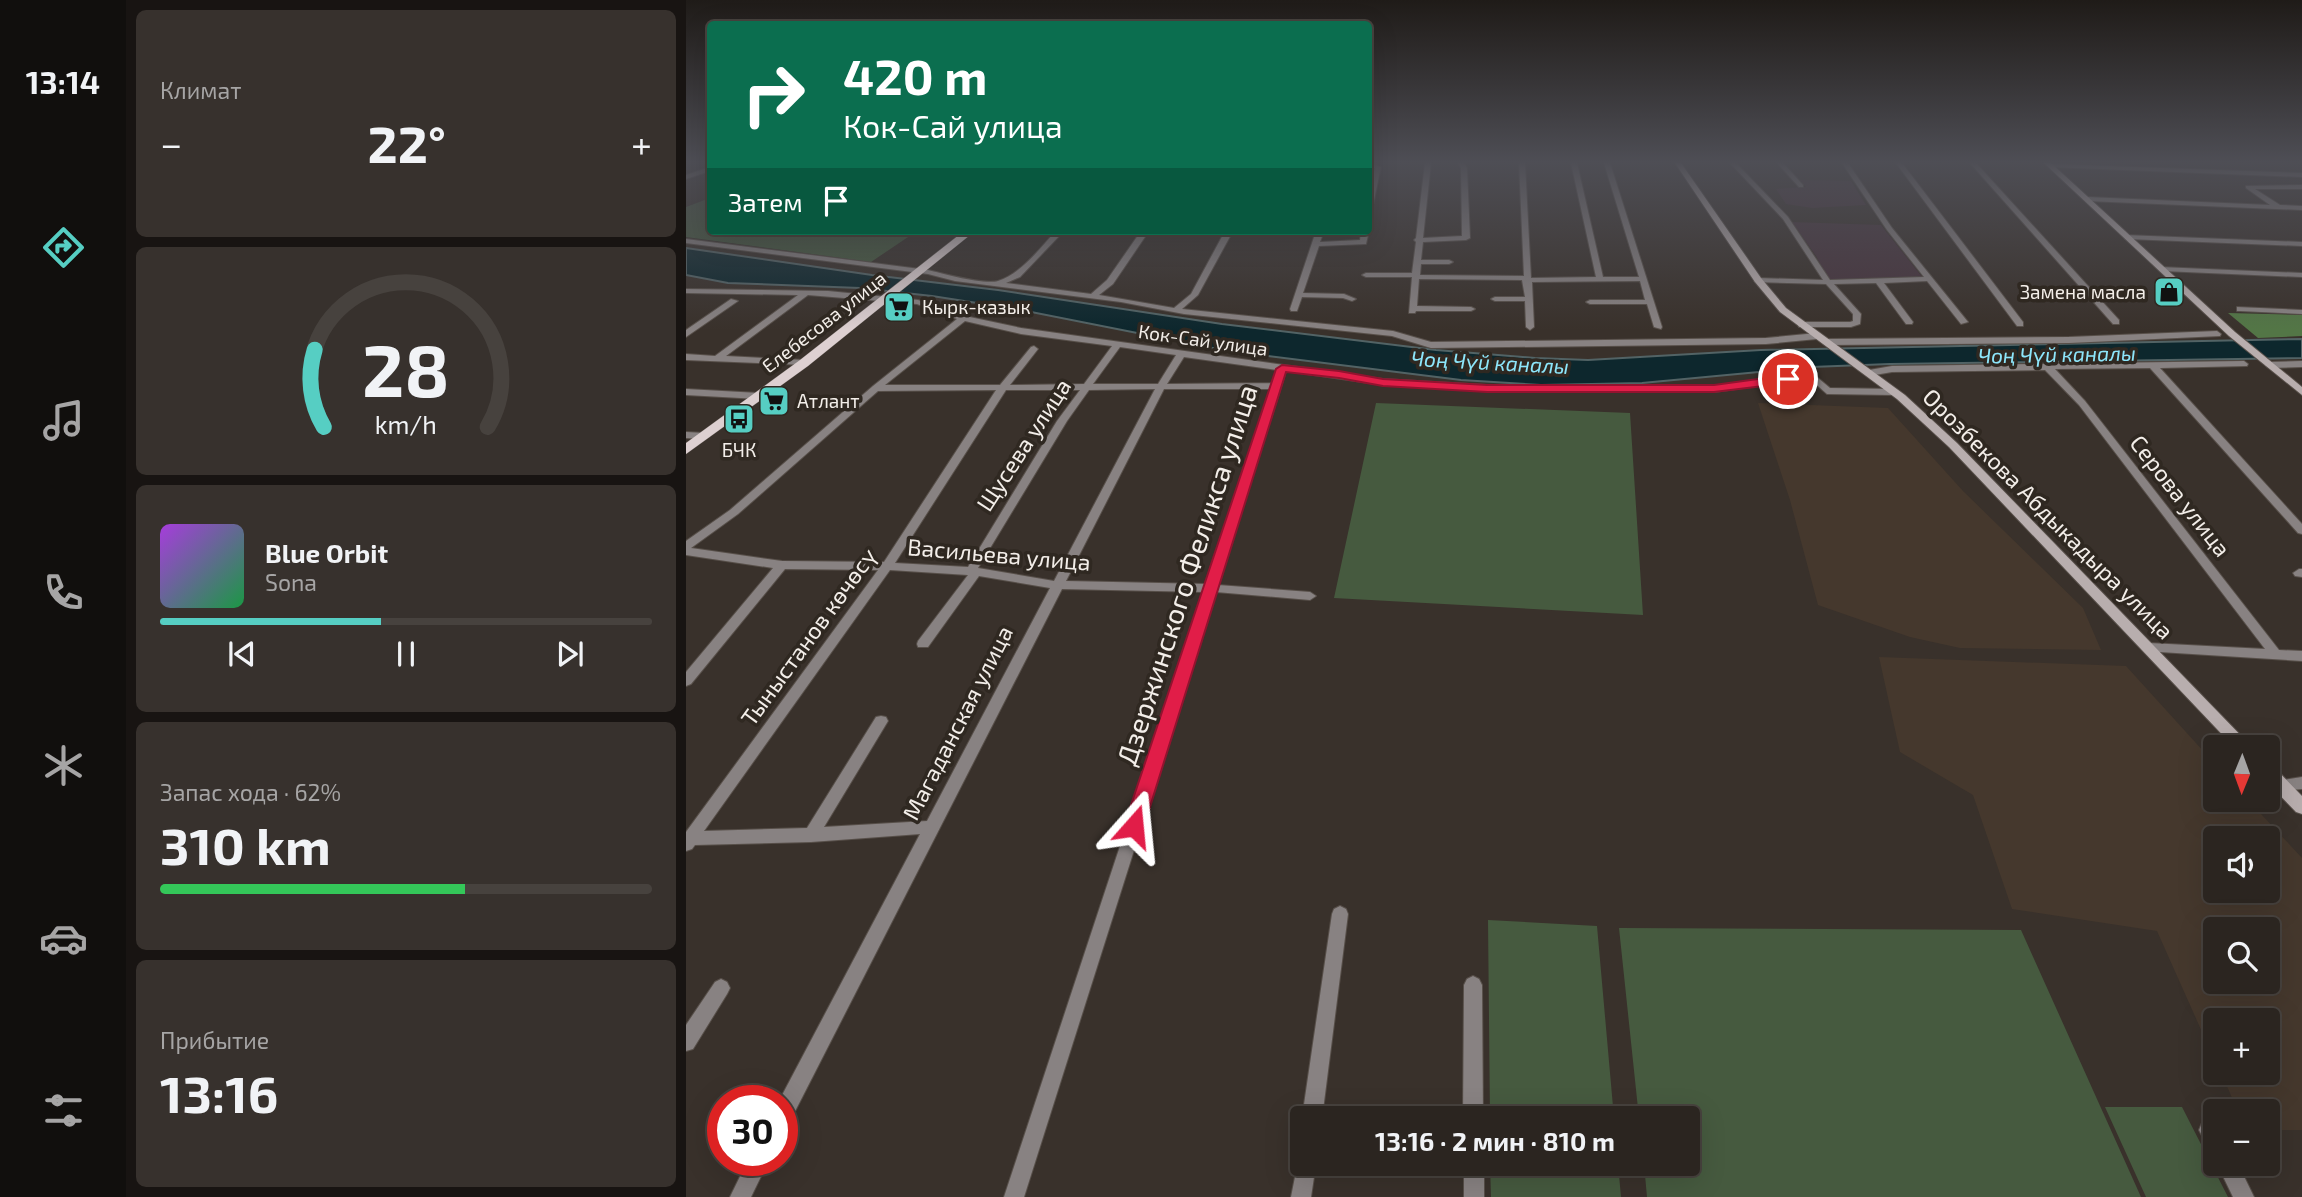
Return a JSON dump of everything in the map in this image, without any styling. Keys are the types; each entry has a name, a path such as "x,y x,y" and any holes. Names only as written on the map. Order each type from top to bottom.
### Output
{"main road":[{"name":"Елебесова улица","path":"686,450 804,363 965,235"}],"street":[{"path":"1421,219 1412,309 1471,309"},
{"path":"1465,219 1466,238 1471,250"},
{"path":"1524,219 1530,327"},
{"path":"1587,219 1600,279"},
{"path":"1624,219 1658,327"},
{"name":"Орозбекова Абдыкадыра улица","path":"1716,219 1758,280 1783,310 1893,392 1953,445 2232,735"},
{"path":"1787,219 1828,282 1857,314 1857,322 1802,325"},
{"path":"1882,219 1964,322"},
{"path":"1941,219 2020,324"},
{"path":"2023,219 2116,322"},
{"path":"2108,219 2234,336 2302,393"},
{"path":"997,284 1017,275 1056,235"},
{"path":"1093,296 1110,282 1142,235"},
{"path":"1176,310 1194,295 1227,235"},
{"path":"1294,309 1319,235"},
{"path":"1316,244 1363,243 1364,235"},
{"path":"2128,237 2302,244"},
{"path":"1418,240 1466,238"},
{"path":"686,241 917,275 1093,296 1176,310 1393,334 1432,345 2069,340 2217,334"},
{"path":"1417,262 1449,262"},
{"path":"2162,269 2302,275"},
{"path":"1366,275 1642,279"},
{"path":"1758,280 1828,282 1928,279"},
{"path":"1879,281 1909,322"},
{"name":"Кок-Сай улица","path":"686,291 806,293 888,298 918,302 963,318 1021,331 1383,382 1487,388 1714,389 1812,376"},
{"path":"718,358 806,293"},
{"path":"1298,295 1344,296 1352,299"},
{"path":"1495,299 1528,299"},
{"path":"686,334 734,301"},
{"path":"1590,302 1650,302"},
{"path":"2240,309 2302,312"},
{"path":"686,548 734,512 876,388 963,318"},
{"name":"Щусева улица","path":"923,644 973,572 1062,421 1117,345"},
{"name":"Тыныстанов көчөсү","path":"688,841 887,566 1003,387 1034,349"},
{"name":"Магаданская улица","path":"798,1085 1056,585 1161,386 1181,354"},
{"path":"686,357 804,363"},
{"path":"2267,363 2302,364"},
{"path":"1866,372 1892,369 2244,364"},
{"path":"2152,365 2302,531"},
{"name":"Серова улица","path":"2048,367 2082,403 2276,655"},
{"name":"Дзержинского Феликса улица","path":"1014,1197 1282,369"},
{"path":"1812,376 1827,391 1893,392"},
{"path":"876,388 1276,386"},
{"name":"Елебесова улица","path":"686,392 758,396"},
{"path":"686,435 705,436"},
{"name":"Васильева улица","path":"686,548 782,565 887,566 973,572 1056,585 1210,588 1310,596"},
{"path":"686,681 782,565"},
{"path":"2149,649 2302,656"},
{"path":"811,835 881,721"},
{"path":"2281,785 2302,783"},
{"path":"2281,785 2302,807"},
{"path":"688,841 931,827"},
{"path":"1314,1106 1340,914"},
{"path":"1473,985 1473,1106"},
{"path":"686,1042 721,988"},
{"path":"740,1197 751,1176"},
{"path":"1301,1197 1304,1176"},
{"path":"1474,1176 1474,1197"},
{"path":"2233,1176 2244,1197"}],"shaded area":[{"path":"1792,222 1881,225 1923,278 1829,281 1816,256"},
{"path":"1758,403 1888,408 1963,491 2083,608 2101,650 1960,648 1910,637 1818,605 1790,500"},
{"path":"1879,657 2126,666 2203,751 2203,812 2259,812 2272,826 2203,826 2203,903 2280,903 2280,834 2302,858 2302,1130 2280,1130 2280,1099 2233,1099 2226,1085 2280,1085 2280,1008 2203,1008 2203,1034 2157,931 2012,909 1973,795 1900,752"}],"green space":[{"path":"686,219 707,219 707,235 911,235 871,262 686,237"},
{"path":"2228,313 2302,315 2302,336 2258,338"},
{"path":"1376,403 1630,413 1643,615 1334,598"},
{"path":"1488,920 1597,926 1613,1106 1490,1106"},
{"path":"1619,928 2021,930 2141,1197 1647,1197 1645,1176 1700,1176 1700,1106 1638,1106"},
{"path":"2105,1107 2182,1107 2203,1148 2203,1176 2217,1176 2228,1197 2146,1197"},
{"path":"1490,1176 1619,1176 1621,1197 1491,1197"}],"water":[{"name":"Чоң Чүй каналы","path":"686,248 998,290 1222,324 1436,350 1535,358 1588,360 1761,350 2302,339 2302,358 1890,364 1811,367 1642,383 1541,385 1461,380 1228,351 1016,309 932,296 860,288 728,283 686,275"}],"place":[{"name":"Замена масла","path":"2169,292"},
{"name":"Кырк-казык","path":"899,307"},
{"name":"Атлант","path":"774,401"},
{"name":"БЧК","path":"739,419"}],"route":[{"path":"1134,826 1282,369 1339,374 1383,382 1487,388 1714,389 1788,379"}]}
